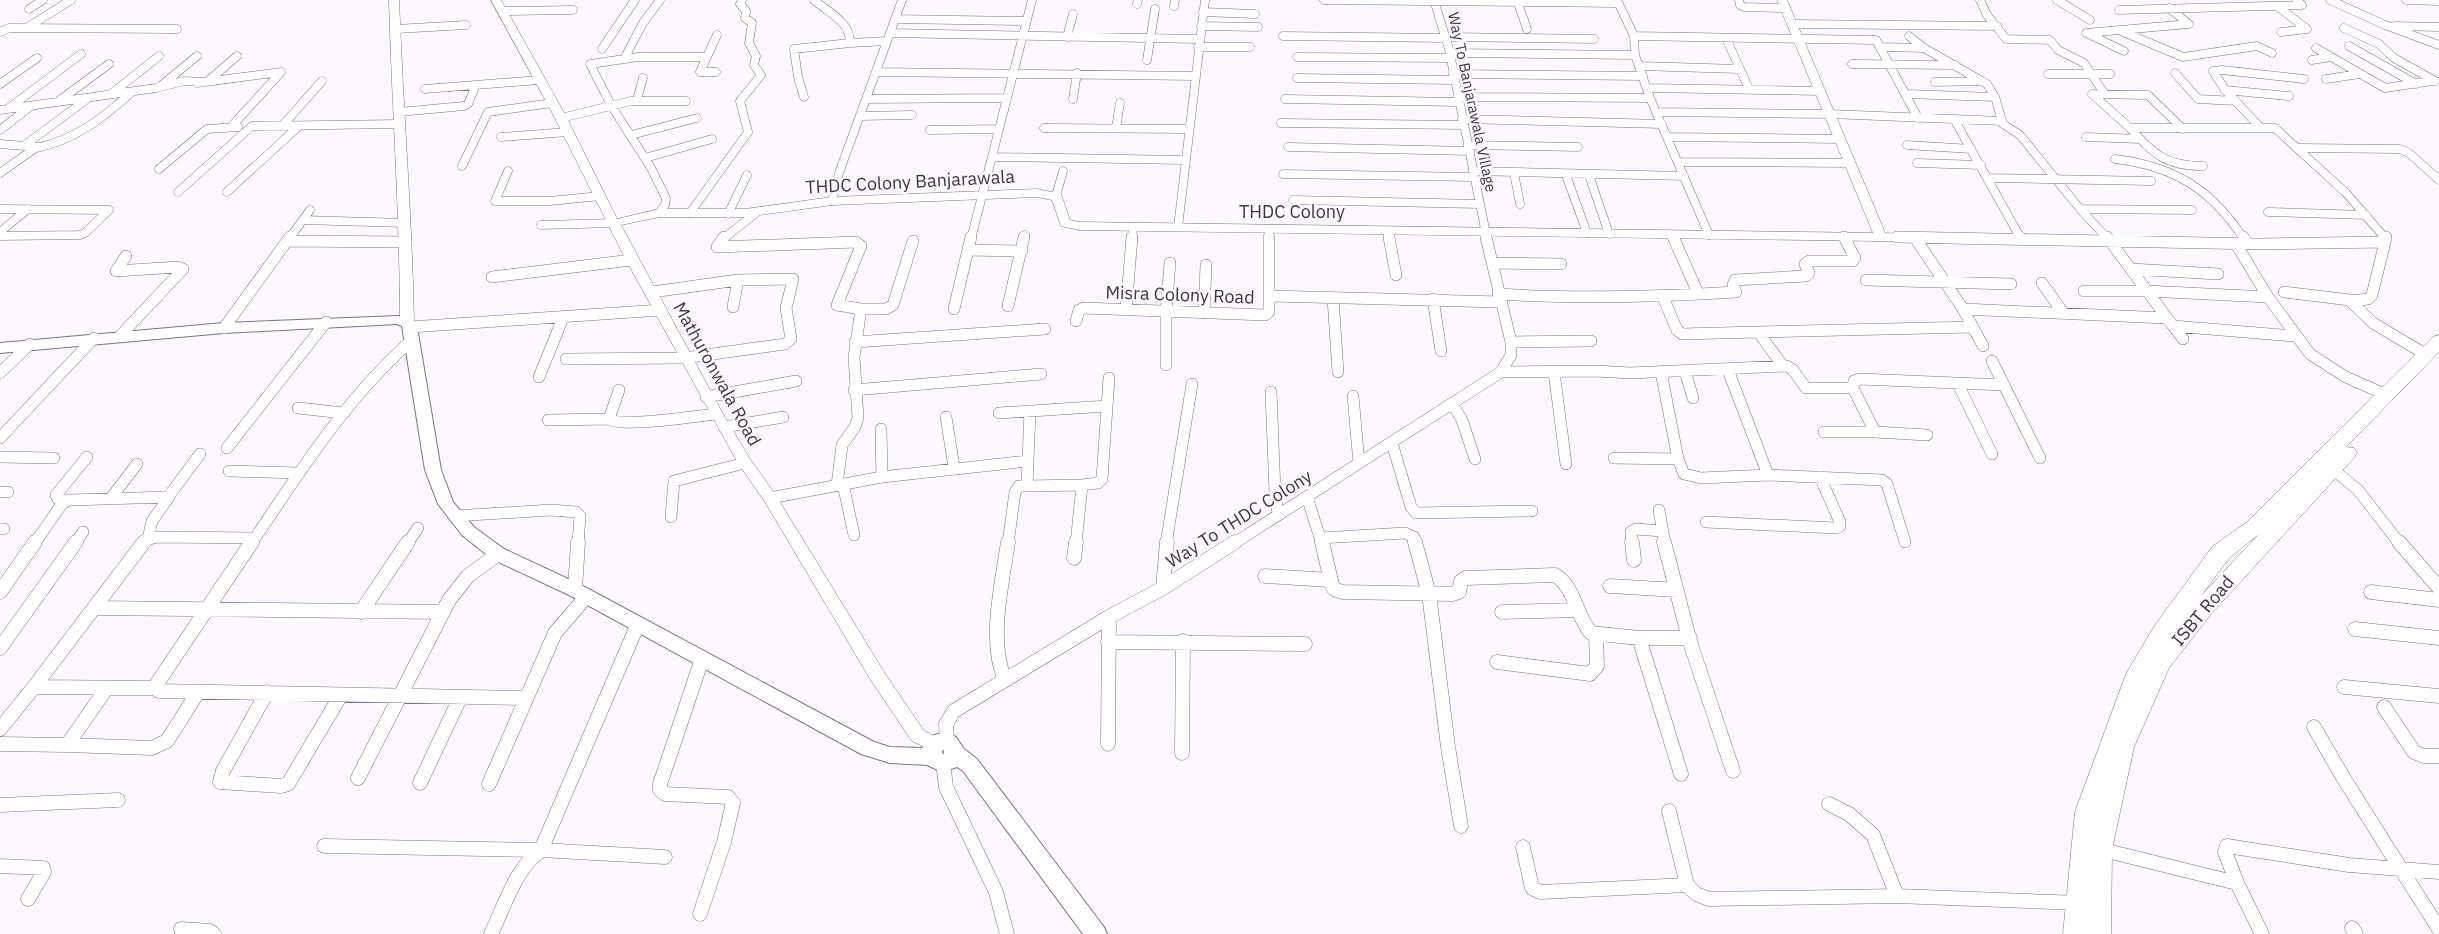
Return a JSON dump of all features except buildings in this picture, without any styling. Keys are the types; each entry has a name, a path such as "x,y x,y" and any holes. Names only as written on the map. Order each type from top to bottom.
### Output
{"highway":[{"name":"ISBT Road","path":"2097,934 2099,849 2122,747 2160,663 2195,603 2434,350"},
{"path":"2327,464 2384,394 2413,373"},
{"path":"2077,934 2088,812 2107,756 2138,674 2163,631 2195,603"}],"main road":[{"path":"0,348 94,338 224,328 398,320 410,330 433,470 440,490 454,516 468,531 498,554 580,593 868,748 890,755 942,752 970,765 1096,934"}],"street":[{"path":"29,9 43,0"},
{"path":"28,27 71,0"},
{"path":"154,688 299,473 410,330 398,118 394,0"},
{"path":"602,49 617,24 635,0"},
{"path":"624,58 643,23 660,0"},
{"path":"690,213 748,132 740,110 740,102 761,74 755,66 756,56 749,43 752,26 746,18 746,11 740,4 742,0"},
{"path":"814,0 846,27 851,35 850,42"},
{"path":"832,201 839,173 902,0"},
{"path":"954,309 970,250 981,195 1032,0"},
{"path":"1178,227 1194,76 1205,0"},
{"path":"1324,0 1518,3 1617,1 1634,36 1635,55 1650,98 1709,235"},
{"path":"1739,0 1740,5 1744,7 1784,4 1851,162 1879,236 2236,244 2386,242"},
{"path":"1980,0 1987,15 2008,40 2050,40 2060,51 2084,63 2104,93"},
{"path":"2057,0 2090,20"},
{"path":"2184,0 2193,8"},
{"path":"2119,10 2302,6 2298,0"},
{"path":"2330,0 2385,25 2439,45"},
{"path":"2406,0 2439,2"},
{"name":"Way To Banjarawala Village","path":"1434,1 1450,55 1481,208"},
{"path":"1518,3 1527,29"},
{"path":"499,6 573,10"},
{"name":"Mathuronwala Road","path":"499,6 561,118 632,260 652,292 684,358 745,463 770,498 878,676 918,736 942,752"},
{"path":"2277,6 2306,29 2281,32"},
{"path":"2124,51 2086,33 2189,24 2169,8"},
{"path":"1147,60 1155,9"},
{"path":"1203,12 1255,14"},
{"path":"1067,36 1073,14"},
{"path":"895,19 1026,21"},
{"path":"634,24 643,23"},
{"path":"617,24 626,24"},
{"path":"1794,24 1997,26"},
{"path":"396,29 466,25"},
{"path":"2385,25 2439,27"},
{"path":"1201,26 1258,27"},
{"path":"0,32 8,28 28,27 176,30"},
{"path":"2344,28 2378,44 2393,54 2394,58 2436,81"},
{"path":"2117,30 2183,57 2258,46 2272,53"},
{"path":"716,35 700,72 716,72"},
{"path":"1283,36 1594,39"},
{"path":"1634,36 1799,40 1873,39 1881,47 1918,118"},
{"path":"1909,36 1924,48 1957,65 1983,82 1995,97 2002,121 2020,136 2080,209 2109,240 2166,318 2183,338"},
{"path":"804,97 798,76 794,49 889,37 1150,37 1250,47"},
{"path":"1726,38 1749,89"},
{"path":"2349,46 2416,84"},
{"path":"1881,47 1924,48"},
{"path":"2316,48 2385,88 2436,81"},
{"path":"4,110 81,54"},
{"path":"1297,57 1635,55"},
{"path":"111,94 159,56"},
{"path":"158,87 197,56"},
{"path":"205,81 237,56"},
{"path":"659,213 665,205 666,198 645,158 611,105 590,64 624,58 707,57"},
{"path":"2312,60 2331,57"},
{"path":"0,84 37,58"},
{"path":"58,102 109,64"},
{"path":"1852,64 1957,65"},
{"path":"1640,66 1739,68"},
{"path":"2259,126 2226,90 2213,72 2222,70 2304,79"},
{"path":"4,110 158,87 176,89 205,81 281,72 274,82 231,127"},
{"path":"876,72 1077,73 1194,76"},
{"path":"1074,99 1077,73"},
{"path":"2175,73 2198,99 2236,101"},
{"path":"2048,74 2110,74"},
{"path":"2326,79 2359,74"},
{"path":"1297,78 1643,76"},
{"path":"637,100 643,78"},
{"path":"282,126 322,80"},
{"path":"426,89 539,80"},
{"path":"1934,82 1983,82"},
{"path":"159,169 202,131 210,128 299,126 398,118 464,106 468,104 476,85"},
{"path":"1648,88 1821,91"},
{"path":"2226,90 2289,96"},
{"path":"0,173 36,148 52,146 82,133 132,91"},
{"path":"1907,94 1995,97"},
{"path":"2183,129 2148,95 2092,94 2130,128 2151,152 2187,167 2203,166"},
{"path":"25,145 88,98"},
{"path":"866,99 1006,98"},
{"path":"1285,99 1650,98"},
{"path":"561,118 637,100 686,101"},
{"path":"462,166 488,112 552,103"},
{"path":"1116,128 1120,103"},
{"path":"0,130 32,105"},
{"path":"1657,112 1830,114 2002,121"},
{"path":"860,116 912,115"},
{"path":"631,135 697,118"},
{"path":"1954,119 2021,239"},
{"path":"1281,123 1662,124"},
{"path":"178,192 252,126"},
{"path":"227,192 299,126"},
{"path":"2130,128 2183,129 2259,126 2275,128 2299,148 2366,215 2386,238 2372,295 2368,299 2350,300 2284,292"},
{"path":"930,130 999,127"},
{"path":"1044,128 1189,129"},
{"path":"500,137 568,132"},
{"path":"1668,137 1841,139"},
{"path":"2086,137 2140,139"},
{"path":"645,158 712,139"},
{"path":"0,144 37,146 36,148"},
{"path":"1907,145 1972,149"},
{"path":"1288,147 1578,147"},
{"path":"2299,148 2402,149 2439,180"},
{"path":"992,157 1185,160"},
{"path":"2116,158 2151,165 2176,175 2224,212 2248,244"},
{"path":"1678,162 1851,162"},
{"path":"1917,163 1981,165"},
{"path":"508,171 495,201 556,201 600,196"},
{"path":"1056,196 1063,171"},
{"path":"1283,174 1514,173 1684,176"},
{"path":"1514,173 1520,204"},
{"path":"1590,174 1609,234"},
{"path":"728,214 747,175"},
{"path":"1566,175 1587,233"},
{"path":"1987,178 2152,181"},
{"name":"THDC Colony Banjarawala","path":"615,223 659,213 756,213 832,201 1037,193 1056,196"},
{"name":"THDC Colony","path":"1056,196 1060,200 1060,211 1065,223 1099,227 1879,236"},
{"path":"1293,200 1481,208 1499,298 1511,342 1511,355 1501,372"},
{"path":"0,209 109,210 85,233 80,235 0,234"},
{"path":"0,234 28,209"},
{"path":"2080,209 2192,210"},
{"path":"224,328 310,210"},
{"path":"2268,212 2366,215"},
{"path":"756,213 724,237 717,247 856,242 861,246 838,305 841,308 886,309 893,305 913,241"},
{"path":"303,220 405,223"},
{"path":"541,225 599,226 615,223"},
{"path":"1126,310 1133,227"},
{"name":"Misra Colony Road","path":"1076,321 1078,310 1082,308 1265,315 1268,312 1269,296 1269,229"},
{"path":"1388,230 1396,275"},
{"path":"1008,306 1025,235"},
{"path":"1672,235 1698,293"},
{"path":"1269,296 1433,299 1663,297 1698,293 1736,292 1737,290 1733,285 1735,280 1806,276 1809,273 1804,264 1809,261 1853,262 1855,258 1844,237"},
{"path":"1915,238 1963,309 1984,346"},
{"path":"287,240 406,242"},
{"path":"2236,244 2268,297 2310,354 2321,363 2384,394"},
{"path":"970,250 1022,251"},
{"path":"120,336 183,269 178,267 116,270 126,256"},
{"path":"492,277 632,260"},
{"path":"1166,365 1166,311 1170,263"},
{"path":"1492,263 1561,264"},
{"path":"1204,313 1206,264"},
{"path":"2131,269 2218,274"},
{"path":"566,359 684,358 790,342 791,336 786,308 794,280 786,278 738,280 652,292"},
{"path":"733,308 738,280"},
{"path":"1866,280 2011,284"},
{"path":"2042,283 2064,314"},
{"path":"2084,291 2146,291 2268,297"},
{"path":"1663,297 1677,330 1682,334 1973,327"},
{"path":"1333,298 1338,372"},
{"path":"1433,299 1440,351"},
{"path":"2350,300 2372,323 2434,350"},
{"path":"854,535 840,484 842,445 855,427 858,418 854,390 855,342 861,309"},
{"path":"1963,309 2166,318"},
{"path":"410,330 661,310"},
{"path":"539,378 563,318"},
{"path":"228,448 326,322"},
{"path":"2173,326 2295,336"},
{"path":"855,342 1045,329"},
{"path":"1758,332 1782,366"},
{"path":"0,438 94,338"},
{"path":"1511,342 1591,341"},
{"path":"0,373 30,344"},
{"path":"1992,361 2040,458"},
{"path":"1501,372 1660,372 1782,366 1792,368 1800,384 1806,388 1853,388"},
{"path":"1728,370 1768,475"},
{"path":"1684,371 1693,398"},
{"name":"Way To THDC Colony","path":"1007,934 996,892 946,787 942,752 946,724 954,711 1109,617 1163,588 1453,405 1501,372"},
{"path":"1554,372 1566,464"},
{"path":"1660,372 1678,459 1684,474 1692,477 1768,475 1877,479 1885,482 1894,503 1905,542"},
{"path":"854,390 1041,374"},
{"path":"1005,680 998,664 998,613 1014,492 1020,486 1082,485 1098,483 1102,479 1109,378"},
{"path":"1875,432 1853,388 1854,381 1860,379 2004,385"},
{"path":"706,397 796,381"},
{"path":"1163,588 1164,559 1173,495 1192,384"},
{"path":"1958,384 1992,454"},
{"path":"609,419 619,390"},
{"path":"1271,392 1275,493 1278,514"},
{"path":"1353,396 1359,463"},
{"path":"1453,405 1462,420 1475,459"},
{"path":"999,413 1107,406"},
{"path":"298,408 344,413"},
{"path":"1027,486 1030,411"},
{"path":"548,420 609,419 616,423 716,414"},
{"path":"946,417 954,468"},
{"path":"724,427 783,418"},
{"path":"881,429 882,477"},
{"path":"1824,432 1927,435"},
{"path":"1392,443 1411,507 1416,513 1532,510"},
{"path":"0,729 5,716 34,687 148,539 148,528 200,454"},
{"path":"87,456 56,495 58,499 66,501 168,497"},
{"path":"0,457 54,458"},
{"path":"1614,458 1678,459"},
{"path":"770,498 882,477 1028,461"},
{"path":"671,517 672,486 674,481 745,463"},
{"path":"111,498 137,464"},
{"path":"2327,464 2360,490 2408,553 2439,588"},
{"path":"229,471 299,473"},
{"path":"1706,522 1836,528 1840,526 1840,522 1820,477"},
{"path":"1074,558 1082,485"},
{"path":"1307,497 1321,538 1330,580 1334,589 1342,592 1457,593 1461,581 1466,578 1555,575 1564,580 1576,610 1587,630 1596,635 1639,638 1690,638"},
{"path":"0,592 66,501"},
{"path":"454,516 551,510 576,512 580,516 580,593 555,633 489,784"},
{"path":"1659,510 1662,531 1690,638 1734,771"},
{"path":"361,612 418,528"},
{"path":"1634,560 1632,532 1636,529 1662,531"},
{"path":"0,648 83,532"},
{"path":"1321,538 1405,533 1413,535 1429,594 1448,747 1461,826"},
{"path":"148,539 255,538"},
{"path":"358,778 401,697 442,612 468,576 498,554"},
{"path":"1265,576 1330,580"},
{"path":"1610,586 1678,590"},
{"path":"2371,592 2439,600"},
{"path":"95,608 442,612"},
{"path":"1502,612 1576,610"},
{"path":"1108,744 1109,617"},
{"path":"491,934 522,869 529,859 540,850 638,624"},
{"path":"2355,629 2439,638"},
{"path":"1497,662 1590,674 1597,666 1596,635"},
{"path":"1639,638 1681,774"},
{"path":"1108,642 1183,641 1305,644"},
{"path":"1182,753 1183,641"},
{"path":"700,914 724,842 733,803 728,797 665,794 660,790 660,784 702,659"},
{"path":"2344,686 2439,696"},
{"path":"34,687 154,688 159,691 268,692 401,697 526,698"},
{"path":"67,745 107,688"},
{"path":"0,744 152,748 160,746 167,741 198,692"},
{"path":"268,692 223,770 220,782 281,786 288,784 294,777 341,695"},
{"path":"420,783 460,698"},
{"path":"2384,707 2414,752 2424,756 2439,756"},
{"path":"2314,728 2439,929"},
{"path":"0,805 118,800"},
{"path":"1829,804 1856,818 1873,835 1897,896"},
{"path":"1669,811 1687,886 1696,894 1709,899 1897,896 2081,903"},
{"path":"324,846 540,850 665,857"},
{"path":"2262,934 2237,883 2225,852 2228,846 2349,865 2439,872"},
{"path":"1523,847 1532,888 1540,892 1687,886"},
{"path":"2099,849 2237,883"},
{"path":"0,866 43,868 44,872 28,899"},
{"path":"181,929 210,931 214,934"}]}
